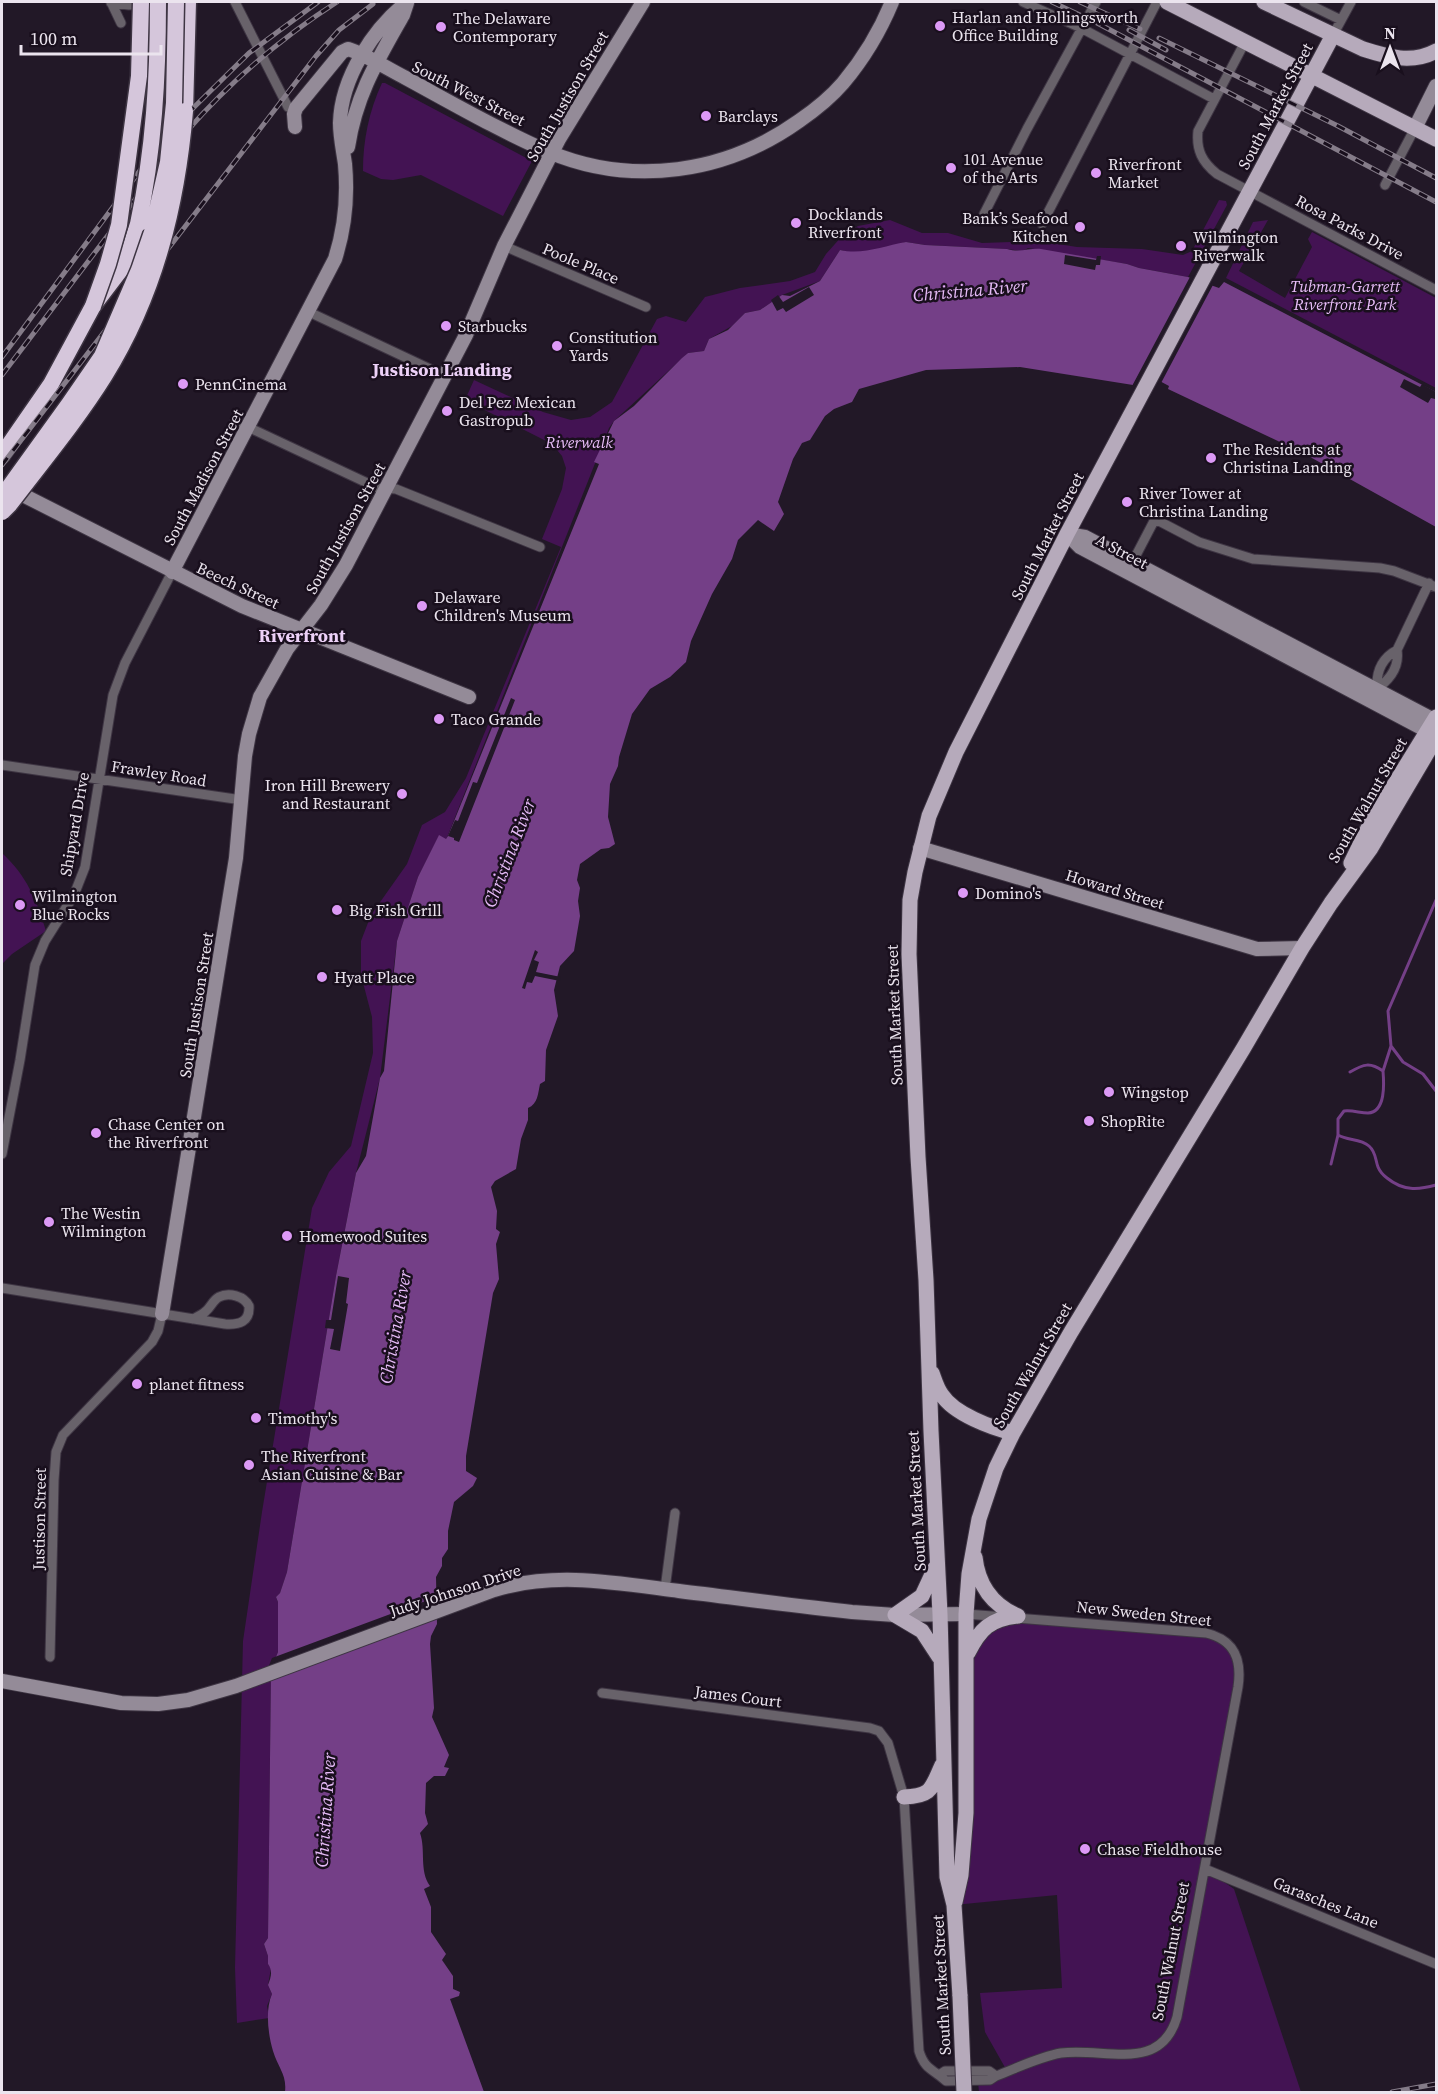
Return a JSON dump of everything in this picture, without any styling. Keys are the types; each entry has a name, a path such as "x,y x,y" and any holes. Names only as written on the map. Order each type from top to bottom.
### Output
{"highway":[{"path":"2,455 51,384 93,306 108,264 119,225 139,76 141,2"},
{"path":"93,306 125,264 149,174 157,82 158,2"},
{"path":"2,488 69,404 102,356 139,270 161,198 170,152 175,91 176,2"},
{"path":"2,512 103,378 128,335 150,283 167,228 181,157 186,94 188,2"}],"main road":[{"path":"1167,2 1437,139"},
{"path":"1264,2 1363,49 1395,58 1412,58 1437,51"},
{"name":"South Market Street","path":"964,2092 954,1905 947,1877 940,1614 926,1280 908,942 911,888 929,816 956,753 1067,534 1333,35"},
{"name":"South Walnut Street","path":"954,1905 961,1875 966,1813 966,1614 969,1574 973,1545 989,1485 1013,1433 1071,1332 1302,948 1371,848 1435,727"},
{"path":"928,1365 942,1396 951,1406 1002,1431 1013,1433"},
{"path":"973,1545 975,1564 982,1584 999,1605 1018,1616"},
{"path":"937,1566 922,1596 895,1615 922,1630 940,1659"},
{"path":"967,1656 986,1626 1002,1619 1018,1616"},
{"path":"904,1797 919,1797 928,1792 943,1762"}],"street":[{"path":"111,2 129,5 168,2"},
{"path":"111,2 121,23"},
{"path":"235,2 288,107"},
{"name":"South Madison Street","path":"172,572 327,276 339,245 347,195 340,124 344,97 351,77 371,40 389,16 407,2"},
{"name":"South Madison Street","path":"345,164 352,119 367,78 403,15 407,2"},
{"name":"South Justison Street","path":"162,1314 234,868 247,745 260,698 274,669 336,582 466,335 504,246 552,153 643,2"},
{"name":"South West Street","path":"363,55 552,153 598,167 647,172 698,167 747,151 784,131 811,112 842,85 871,45 892,2"},
{"path":"1023,2 1082,28 1214,99"},
{"path":"984,214 1096,2"},
{"path":"1042,224 1157,2"},
{"path":"1304,2 1341,20"},
{"path":"1333,35 1351,2"},
{"name":"Rosa Parks Drive","path":"1245,42 1198,131 1198,147 1201,157 1217,174 1437,290"},
{"path":"295,127 296,108 342,52 348,49 363,55"},
{"path":"1385,185 1437,86"},
{"name":"Poole Place","path":"504,246 646,307"},
{"path":"309,312 445,376"},
{"path":"235,421 378,488 396,489 540,547"},
{"name":"Beech Street","path":"2,488 242,606 469,697"},
{"path":"1130,567 1155,519 1198,542 1244,557 1267,561 1380,568 1433,585 1397,650 1398,660 1387,682 1362,697"},
{"name":"A Street","path":"1067,534 1082,536 1130,567 1362,697 1435,727"},
{"name":"A Street","path":"1130,567 1377,689 1435,727"},
{"name":"Shipyard Drive","path":"2,1154 6,1114 35,965 45,941 75,896 82,876 110,707 118,678 172,572"},
{"name":"Frawley Road","path":"2,765 242,800"},
{"name":"Howard Street","path":"920,848 1257,949 1302,948"},
{"path":"2,1288 162,1314 193,1319 225,1324 245,1321 249,1306 239,1297 221,1296 214,1300 206,1311 193,1319"},
{"name":"Justison Street","path":"50,1657 56,1452 67,1430 152,1342 158,1331 162,1314"},
{"path":"665,1589 675,1513"},
{"name":"Judy Johnson Drive","path":"2,1681 137,1704 165,1704 188,1700 236,1686 504,1587 548,1580 585,1580 825,1609 895,1615 966,1614"},
{"name":"New Sweden Street","path":"966,1614 1018,1616 1206,1633 1222,1638 1233,1649 1239,1662 1239,1679 1205,1869"},
{"name":"James Court","path":"602,1693 870,1728"},
{"name":"South Market Street","path":"870,1728 879,1731 888,1743 904,1797 919,2051 922,2061 929,2070 939,2075"},
{"name":"Garasches Lane","path":"1205,1869 1437,1964"},
{"name":"South Walnut Street","path":"939,2075 951,2082 990,2080 1052,2055 1082,2052 1136,2054 1150,2051 1162,2044 1173,2031 1177,2017 1205,1869"}],"green space":[{"path":"382,83 532,161 503,216 421,175 393,180 381,179 363,171 368,126"},
{"name":"Riverwalk","path":"1219,200 1226,201 1227,205 1188,277 1127,264 1028,248 1023,251 906,242 879,250 852,253 840,250 820,281 782,295 760,310 745,313 732,326 709,339 704,351 688,353 609,428 446,840 439,836 418,877 397,941 380,1078 356,1173 336,1276 287,1572 280,1593 276,1597 278,1602 278,1652 271,1669 268,1938 264,1944 271,1968 268,1985 272,1994 267,2006 269,2018 237,2023 235,1968 243,1641 312,1208 329,1172 351,1146 373,1053 372,1017 361,975 361,941 371,915 407,864 422,825 445,812 466,778 561,547 542,539 562,489 566,468 562,456 552,444 465,400 474,380 543,412 571,420 590,417 612,402 657,319 666,316 686,322 705,297 740,288 790,281 815,272 826,254 843,235 858,226 890,220 922,233 948,233 982,243 1039,241 1077,247 1142,249 1183,255 1192,251"},
{"name":"Tubman-Garrett Riverfront Park","path":"1268,220 1239,271 1285,298 1312,247 1308,239 1312,232 1436,298 1436,388 1226,278 1253,222"},
{"name":"Wilmington Blue Rocks","path":"2,853 18,870 30,889 46,931 12,954 2,964"},
{"name":"Chase Fieldhouse","path":"1002,1619 1214,1635 1239,1662 1205,1869 1234,1889 1301,2092 979,2092 978,2082 1007,2071 985,2032 980,1993 1062,1988 1057,1895 954,1905 967,1656"}],"water":[{"name":"Christina River","path":"906,242 1016,251 1041,249 1188,277 1219,288 1224,282 1436,392 1436,527 1303,453 1168,389 1169,386 1141,371 1133,385 1020,367 926,370 859,389 852,402 834,409 825,416 810,440 802,443 793,459 778,502 784,514 774,531 758,520 738,540 732,559 712,594 691,641 686,662 670,677 650,689 632,714 618,766 610,784 608,817 615,844 601,849 580,864 577,880 580,888 578,901 580,916 574,951 560,966 554,990 558,1016 546,1050 545,1081 540,1084 536,1101 528,1108 528,1120 521,1139 516,1169 495,1181 491,1187 497,1211 496,1229 500,1232 496,1244 499,1279 493,1293 466,1456 466,1471 477,1478 473,1486 454,1502 448,1531 448,1549 442,1558 442,1566 436,1577 437,1624 430,1644 434,1708 432,1717 449,1755 444,1767 449,1768 445,1776 434,1776 426,1783 425,1813 428,1824 420,1833 425,1874 430,1886 424,1889 431,1907 431,1932 446,1954 442,1960 453,1976 453,1989 460,1992 459,1996 450,1999 484,2092 285,2092 285,2080 273,2051 269,2030 268,2007 272,1994 268,1985 271,1972 264,1944 268,1938 271,1669 278,1652 278,1602 276,1597 280,1593 287,1572 336,1276 356,1173 366,1156 380,1078 384,1071 397,941 418,877 439,835 446,839 448,836 599,464 594,462 614,421 634,406 688,353 704,351 709,339 728,330 745,313 760,310 782,295 790,296 820,281 840,250 865,251"}],"pier":[{"path":"1065,255 1096,260 1097,256 1101,256 1100,265 1096,265 1095,270 1064,264"},
{"path":"1191,275 1214,283 1160,385 1142,375 1135,387 1131,388"},
{"path":"809,287 814,295 786,312 783,308 777,311 771,300 778,295 783,302"},
{"path":"1404,379 1420,387 1422,384 1436,392 1435,399 1431,398 1428,403 1400,387"},
{"path":"511,698 515,700 459,842 448,836 455,820 458,821 473,782 477,783"},
{"path":"535,950 538,952 534,960 539,962 536,972 561,977 560,981 535,976 532,983 527,982 525,989 522,988"},
{"path":"338,1276 349,1278 346,1303 348,1304 340,1351 330,1349 334,1329 325,1328 326,1320 331,1320"},
{"path":"439,1596 440,1617 268,1668 272,1658"}],"waterway":[{"path":"1350,1072 1367,1065 1383,1071 1391,1046 1388,1011 1436,900"},
{"path":"1391,1046 1403,1062 1423,1074 1436,1091"},
{"path":"1331,1164 1338,1135 1338,1119 1344,1111 1368,1113 1378,1108 1383,1096 1383,1071"},
{"path":"1338,1135 1369,1146 1381,1172 1393,1182 1405,1187 1417,1188 1436,1185"}],"railway":[{"path":"2,357 147,161 179,122 249,53 318,2"},
{"path":"2,375 187,131 258,61 296,30 337,2"},
{"path":"1052,2 1097,23 1436,202"},
{"path":"1080,2 1140,29"},
{"path":"2,465 316,56 339,30 373,4"},
{"path":"1129,30 1166,50"},
{"path":"1159,38 1338,126 1436,178"},
{"path":"1392,2092 1436,2084"}],"place":[{"name":"Harlan and Hollingsworth Office Building","path":"940,26"},
{"name":"The Delaware Contemporary","path":"441,27"},
{"name":"Barclays","path":"706,116"},
{"name":"101 Avenue of the Arts","path":"951,168"},
{"name":"Riverfront Market","path":"1096,173"},
{"name":"Docklands Riverfront","path":"796,223"},
{"name":"Bank’s Seafood Kitchen","path":"1080,227"},
{"name":"Wilmington Riverwalk","path":"1181,246"},
{"name":"Starbucks","path":"446,326"},
{"name":"Constitution Yards","path":"557,346"},
{"name":"PennCinema","path":"183,384"},
{"name":"Del Pez Mexican Gastropub","path":"447,411"},
{"name":"The Residents at Christina Landing","path":"1211,458"},
{"name":"River Tower at Christina Landing","path":"1127,502"},
{"name":"Delaware Children's Museum","path":"422,606"},
{"name":"Taco Grande","path":"439,719"},
{"name":"Iron Hill Brewery and Restaurant","path":"402,794"},
{"name":"Domino's","path":"963,893"},
{"name":"Wilmington Blue Rocks","path":"20,905"},
{"name":"Big Fish Grill","path":"337,910"},
{"name":"Hyatt Place","path":"322,977"},
{"name":"Wingstop","path":"1109,1092"},
{"name":"ShopRite","path":"1089,1121"},
{"name":"Chase Center on the Riverfront","path":"96,1133"},
{"name":"The Westin Wilmington","path":"49,1222"},
{"name":"Homewood Suites","path":"287,1236"},
{"name":"planet fitness","path":"137,1384"},
{"name":"Timothy's","path":"256,1418"},
{"name":"The Riverfront Asian Cuisine & Bar","path":"249,1465"},
{"name":"Chase Fieldhouse","path":"1085,1849"}],"district":[{"name":"Justison Landing","path":"442,369"},
{"name":"Riverfront","path":"302,635"}]}
